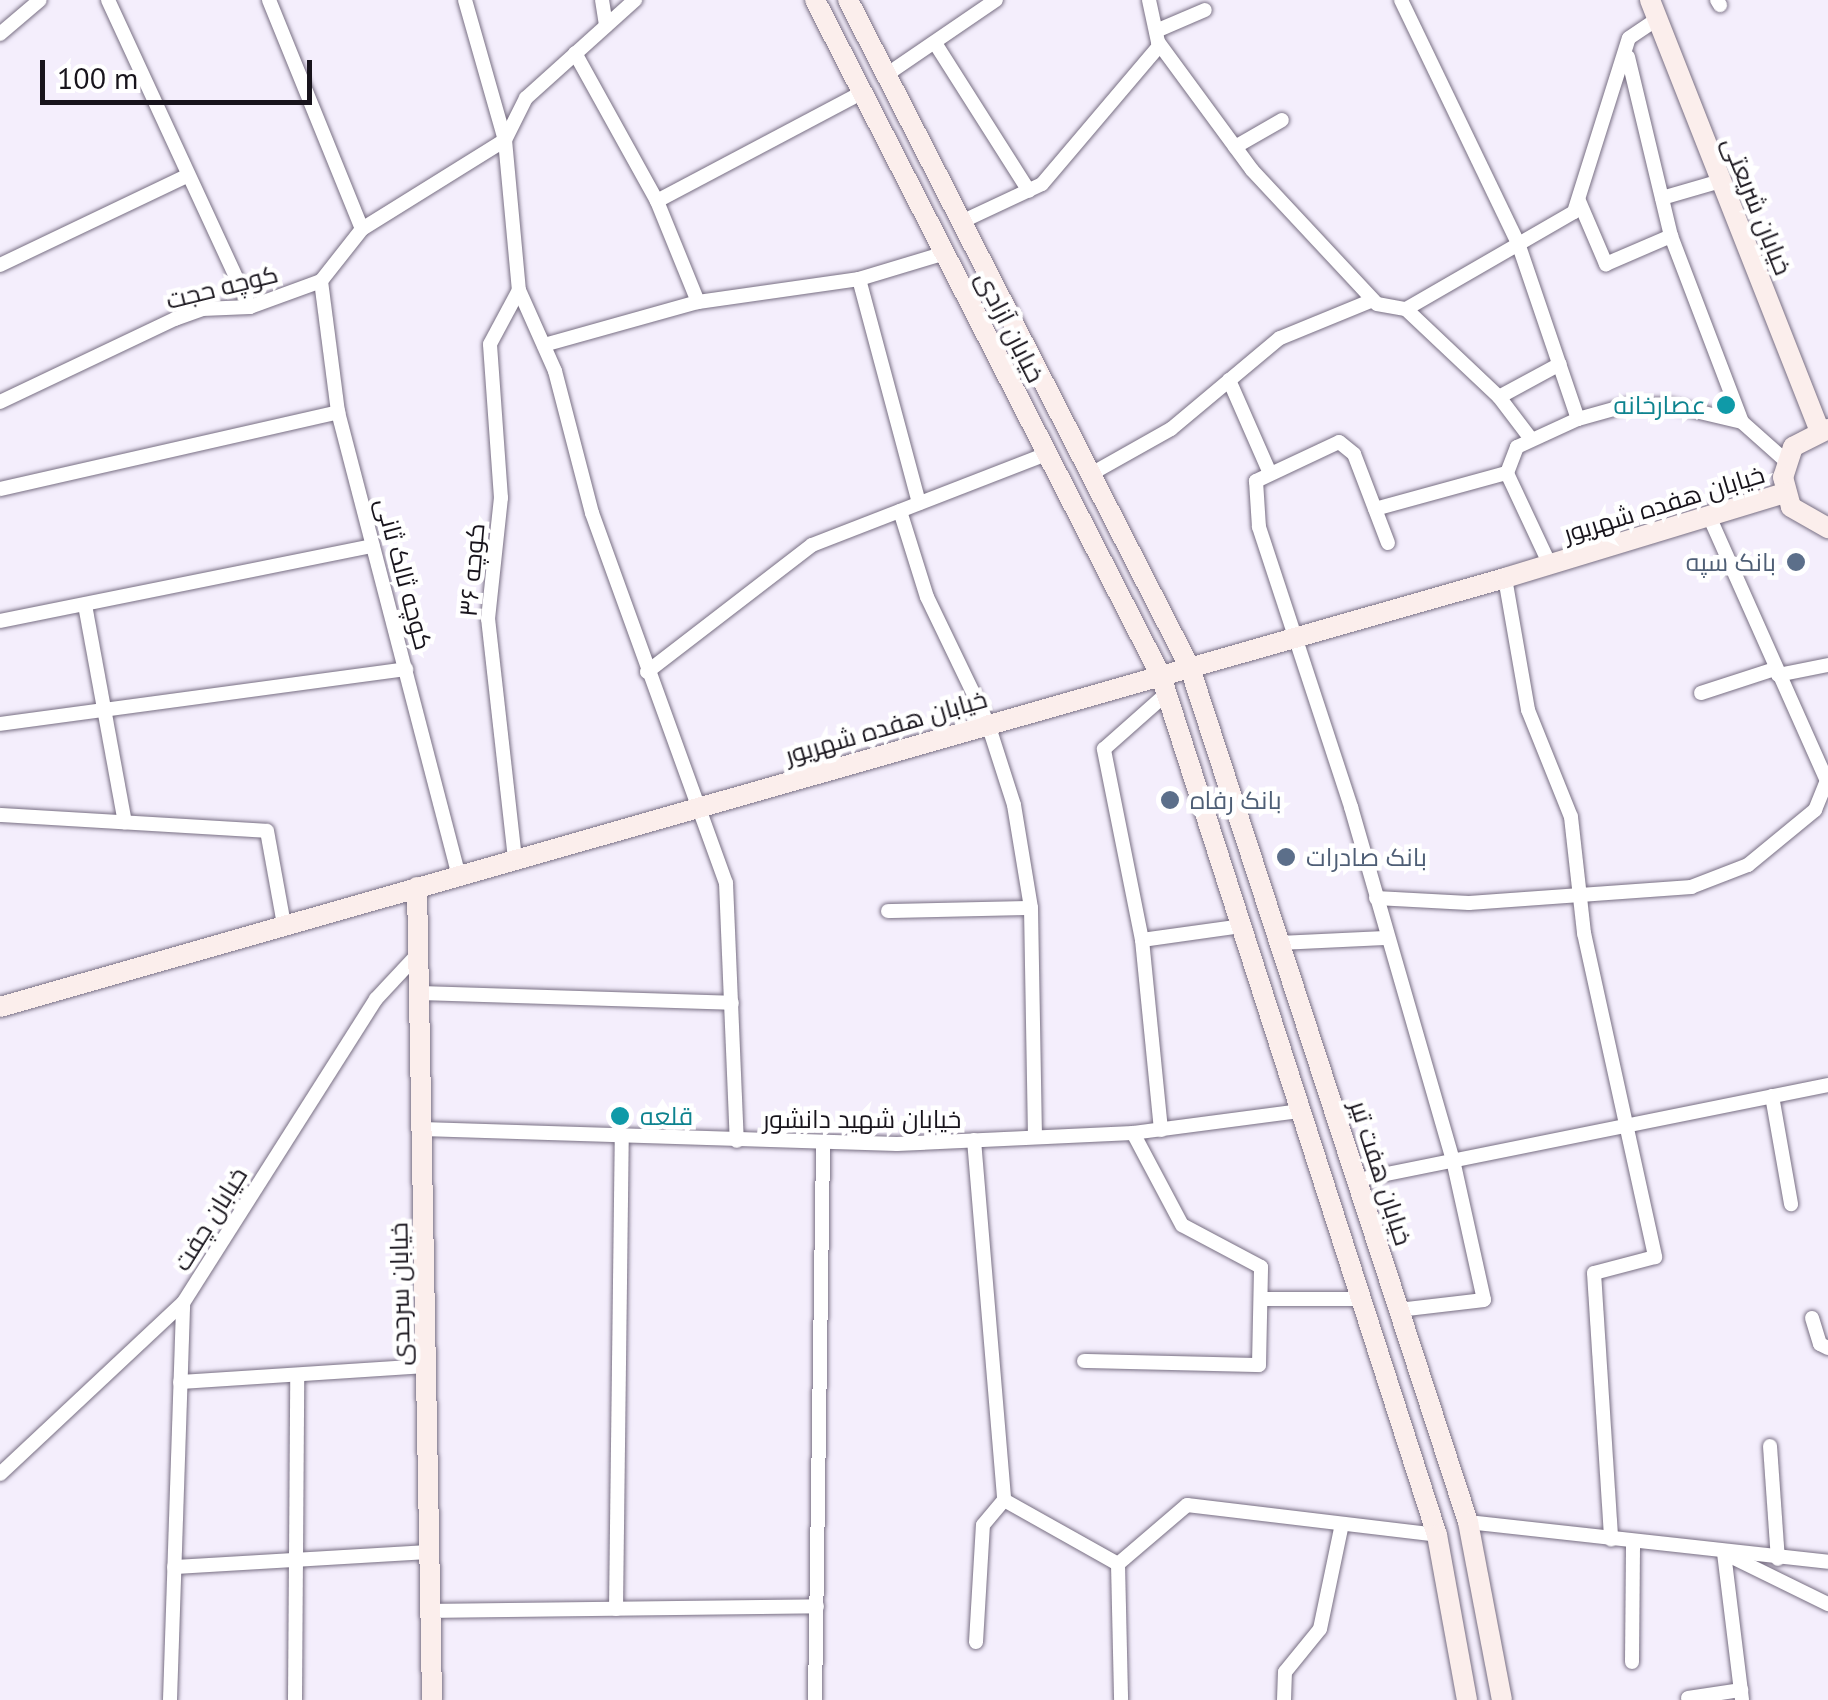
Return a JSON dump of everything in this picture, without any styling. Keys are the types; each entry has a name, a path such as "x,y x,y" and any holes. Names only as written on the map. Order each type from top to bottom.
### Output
{"street":[{"path":"0,34 40,0"},
{"path":"108,0 250,306"},
{"path":"269,0 362,229"},
{"path":"465,0 505,140 519,290 544,345 592,513 726,883 738,1141"},
{"path":"602,0 606,26"},
{"path":"321,281 362,229 505,140 526,98 635,0"},
{"name":"خیابان آزادی","path":"815,0 1164,685"},
{"name":"خیابان آزادی","path":"848,0 1190,668"},
{"path":"886,75 996,0"},
{"path":"1149,0 1158,38 1235,147 1372,300 1406,309 1498,397 1531,439"},
{"path":"1401,0 1518,243 1578,418"},
{"path":"1406,309 1574,212 1629,38 1653,9"},
{"name":"خیابان شریعتی","path":"1653,9 1824,430"},
{"path":"962,222 1029,191 1064,163 1158,38 1205,10"},
{"path":"935,44 1029,191"},
{"path":"1626,52 1671,236 1742,422 1786,461"},
{"path":"576,53 657,201 698,302"},
{"path":"657,201 862,92"},
{"path":"1235,147 1282,120"},
{"path":"912,190 938,175"},
{"path":"0,265 188,176"},
{"path":"1662,198 1720,180"},
{"path":"1579,202 1606,264 1671,236"},
{"path":"544,345 698,302 860,278 945,253"},
{"path":"860,278 919,504"},
{"name":"کوچه حجت","path":"0,402 175,319 202,309 250,306 321,281"},
{"name":"کوچه ثالک ثانی","path":"321,281 338,412 459,875"},
{"name":"کوچه ۳۶","path":"515,859 488,620 501,498 490,344 519,290"},
{"path":"1091,474 1171,429 1280,338 1372,300"},
{"path":"1498,397 1560,364"},
{"path":"1229,380 1269,471"},
{"path":"1550,566 1507,472 1517,446 1578,418 1628,405 1670,405 1742,422"},
{"path":"0,489 338,412"},
{"path":"1824,430 1794,447 1786,461 1785,492 1802,518 1828,528"},
{"path":"1388,543 1354,454 1338,442 1269,471 1256,481 1254,502 1453,1160 1484,1300 1399,1310"},
{"path":"647,672 782,562 1047,454"},
{"path":"1375,508 1507,472"},
{"name":"خیابان هفده شهریور","path":"0,1007 988,724 1164,685 1190,668 1550,566 1785,492"},
{"path":"900,511 927,597 988,724 1014,806 1032,908 1035,1137"},
{"path":"1376,898 1418,904 1692,887 1748,865 1814,810 1827,780 1709,516"},
{"path":"0,621 373,546"},
{"path":"1505,578 1528,710 1571,817 1577,893 1655,1257 1594,1272 1611,1539"},
{"path":"1124,604 1150,590"},
{"path":"85,605 125,822"},
{"path":"1701,693 1776,672 1828,664"},
{"name":"خیابان هفت تیر","path":"1190,668 1468,1522 1502,1700"},
{"path":"0,724 406,669"},
{"path":"1161,1130 1142,940 1104,750 1164,685 1437,1535 1467,1700"},
{"path":"1190,767 1219,758"},
{"path":"0,815 267,831 284,926"},
{"name":"خیابان سرحدی","path":"418,887 432,1700"},
{"path":"888,911 1032,908"},
{"path":"1142,940 1241,926"},
{"path":"1280,943 1384,938"},
{"name":"خیابان چفت","path":"0,1474 183,1303 376,999 419,954"},
{"path":"420,992 732,1002"},
{"path":"1357,1180 1628,1122 1828,1085"},
{"path":"1772,1096 1791,1204"},
{"path":"1300,1110 1332,1105"},
{"name":"خیابان شهید دانشور","path":"422,1130 823,1145 1133,1133 1300,1110"},
{"path":"1084,1361 1259,1366 1264,1300 1261,1266 1182,1225 1133,1133"},
{"path":"616,1608 622,1136"},
{"path":"974,1140 1004,1500 983,1526 976,1642"},
{"path":"816,1700 823,1145"},
{"path":"1264,1300 1361,1299"},
{"path":"170,1700 183,1303"},
{"path":"1812,1318 1828,1348"},
{"path":"180,1382 426,1366"},
{"path":"294,1700 297,1374"},
{"path":"1770,1446 1778,1559"},
{"path":"1004,1500 1118,1564"},
{"path":"1118,1564 1186,1505 1437,1535"},
{"path":"1468,1522 1828,1562"},
{"path":"1284,1700 1285,1672 1320,1630 1342,1524"},
{"path":"1632,1662 1633,1542"},
{"path":"174,1567 430,1552"},
{"path":"1724,1553 1828,1604"},
{"path":"1688,1698 1741,1695 1724,1553"},
{"path":"1118,1564 1121,1700"},
{"path":"430,1611 817,1606"}],"place":[{"name":"عصارخانه","path":"1726,405"},
{"name":"بانک سپه","path":"1796,562"},
{"name":"بانک رفاه","path":"1170,800"},
{"name":"بانک صادرات","path":"1286,857"},
{"name":"قلعه","path":"620,1116"}]}
